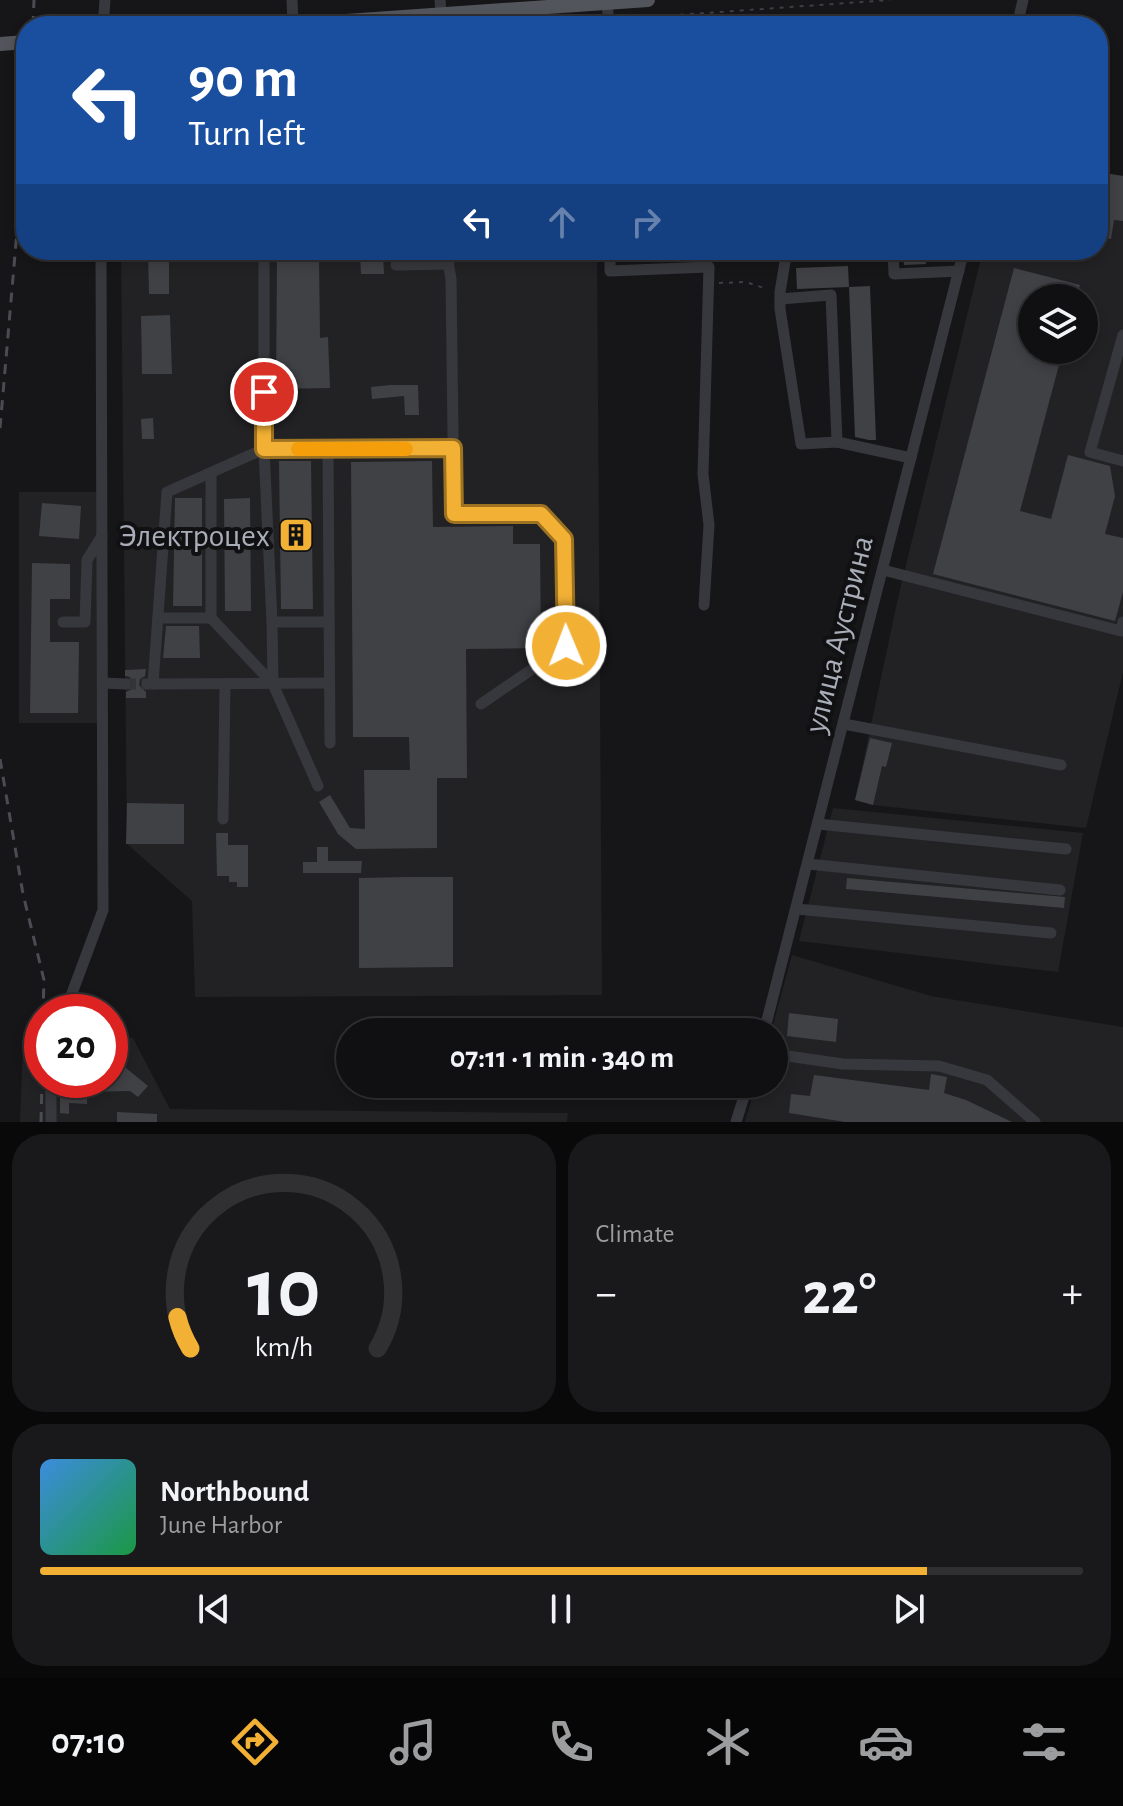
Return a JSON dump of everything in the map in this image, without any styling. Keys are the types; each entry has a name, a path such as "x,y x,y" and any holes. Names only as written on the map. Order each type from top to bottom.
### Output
{"main road":[{"path":"413,16 648,0"}],"street":[{"path":"607,2 608,16"},
{"path":"72,994 103,910 101,260"},
{"path":"264,260 264,449 273,684"},
{"path":"448,260 451,279 454,514 541,514 564,539 566,646 481,704"},
{"path":"610,260 610,271 709,267 703,474 709,525 704,605"},
{"path":"785,260 780,296 801,444 837,442 911,458"},
{"path":"893,260 894,274 959,271"},
{"name":"улица Аустрина","path":"768,1018 962,260"},
{"path":"396,265 449,264"},
{"path":"780,296 831,295 837,442"},
{"path":"1123,335 1090,452 1123,461"},
{"path":"329,683 149,684 158,618 167,492 264,449 453,448"},
{"path":"328,450 330,743"},
{"path":"211,473 211,618 273,684 318,786"},
{"path":"63,622 85,622 87,560 102,536"},
{"path":"883,570 1121,631 1123,622"},
{"path":"158,618 211,618"},
{"path":"272,622 329,622"},
{"path":"103,683 125,684"},
{"path":"223,819 225,684"},
{"path":"844,724 1061,765"},
{"path":"818,824 1066,849"},
{"path":"808,864 1060,890"},
{"path":"797,909 1051,933"},
{"path":"788,1056 843,1064 939,1066 987,1080 1035,1122"},
{"path":"51,1098 51,1122"},
{"path":"736,1122 744,1098"}],"path":[{"path":"694,16 890,0"},
{"path":"709,283 746,282 780,296"}],"shaded area":[{"path":"1108,174 1123,176 1123,672 1086,828 873,805 855,800 898,598 981,260 1108,260"},
{"path":"121,260 597,260 602,995 195,997 192,901 127,844"},
{"path":"19,492 97,492 97,723 19,723"},
{"path":"833,808 1083,833 1058,972 799,941"},
{"path":"792,955 931,996 1123,1027 1123,1122 745,1122 752,1098 788,1098 788,1018 775,1018"},
{"path":"128,1038 133,1038 170,1109 568,1113 567,1122 20,1122 23,1043 24,1098 128,1098"}],"building":[{"path":"1108,174 1123,176 1123,221 1114,220 1111,239 1108,239"},
{"path":"148,260 169,260 169,294 149,294"},
{"path":"319,260 320,338 328,337 330,388 276,389 277,262"},
{"path":"360,260 383,260 384,274 361,274"},
{"path":"618,260 675,260 618,262"},
{"path":"904,260 926,260 926,264 904,265"},
{"path":"848,266 849,287 797,289 796,268"},
{"path":"1014,268 1076,284 1018,284 1018,364 1059,364 1020,511 1051,519 1068,455 1110,466 1115,496 1105,534 1123,538 1123,592 1115,621 933,574"},
{"path":"870,286 876,440 855,437 849,287"},
{"path":"170,315 172,374 142,374 141,316"},
{"path":"418,385 419,415 405,415 404,396 372,399 371,387"},
{"path":"153,418 154,439 142,439 141,419"},
{"name":"Электроцех","path":"279,461 311,461 313,609 281,609"},
{"path":"432,461 433,527 513,526 513,544 540,544 541,648 466,649 467,778 437,778 437,848 356,849 338,834 319,802 330,795 350,828 365,829 364,770 410,770 409,737 353,737 351,462"},
{"path":"175,498 202,498 202,606 173,606"},
{"path":"250,498 251,611 225,611 224,499"},
{"path":"42,503 81,506 79,539 39,536"},
{"path":"32,563 70,564 70,599 50,599 50,642 79,642 78,713 30,713"},
{"path":"166,626 199,626 200,658 163,658"},
{"path":"146,669 139,685 146,692 146,698 126,698 126,692 132,689 133,684 130,677 125,676 125,670"},
{"path":"870,738 892,743 886,767 882,766 873,805 855,800"},
{"path":"127,803 184,804 184,844 126,844"},
{"path":"216,833 228,833 228,845 248,845 248,887 237,887 237,882 229,882 229,876 217,876"},
{"path":"317,847 328,847 328,861 362,861 361,873 303,873 303,862 317,862"},
{"path":"453,877 453,967 359,968 359,878"},
{"path":"847,878 1065,897 1064,908 846,889"},
{"path":"789,1013 838,1019 836,1042 788,1036"},
{"path":"128,1070 148,1086 138,1097 130,1091"},
{"path":"931,1074 947,1077 944,1093 1012,1122 845,1122 789,1113 791,1094 810,1096 814,1075 929,1090"},
{"path":"60,1098 87,1098 87,1104 69,1103 69,1114 60,1113"},
{"path":"117,1112 157,1114 157,1122 117,1122"}],"tunnel":[{"path":"125,684 146,684"}],"railway":[{"path":"33,16 34,0"},
{"path":"0,428 16,243"},
{"path":"0,759 23,894 44,980 44,994"},
{"path":"41,1122 42,1098"}],"slow traffic":[{"path":"298,449 406,449"}],"place":[{"name":"Электроцех","path":"296,535"}],"route":[{"path":"264,392 264,449 453,448 454,514 541,514 564,539 566,646"}]}
